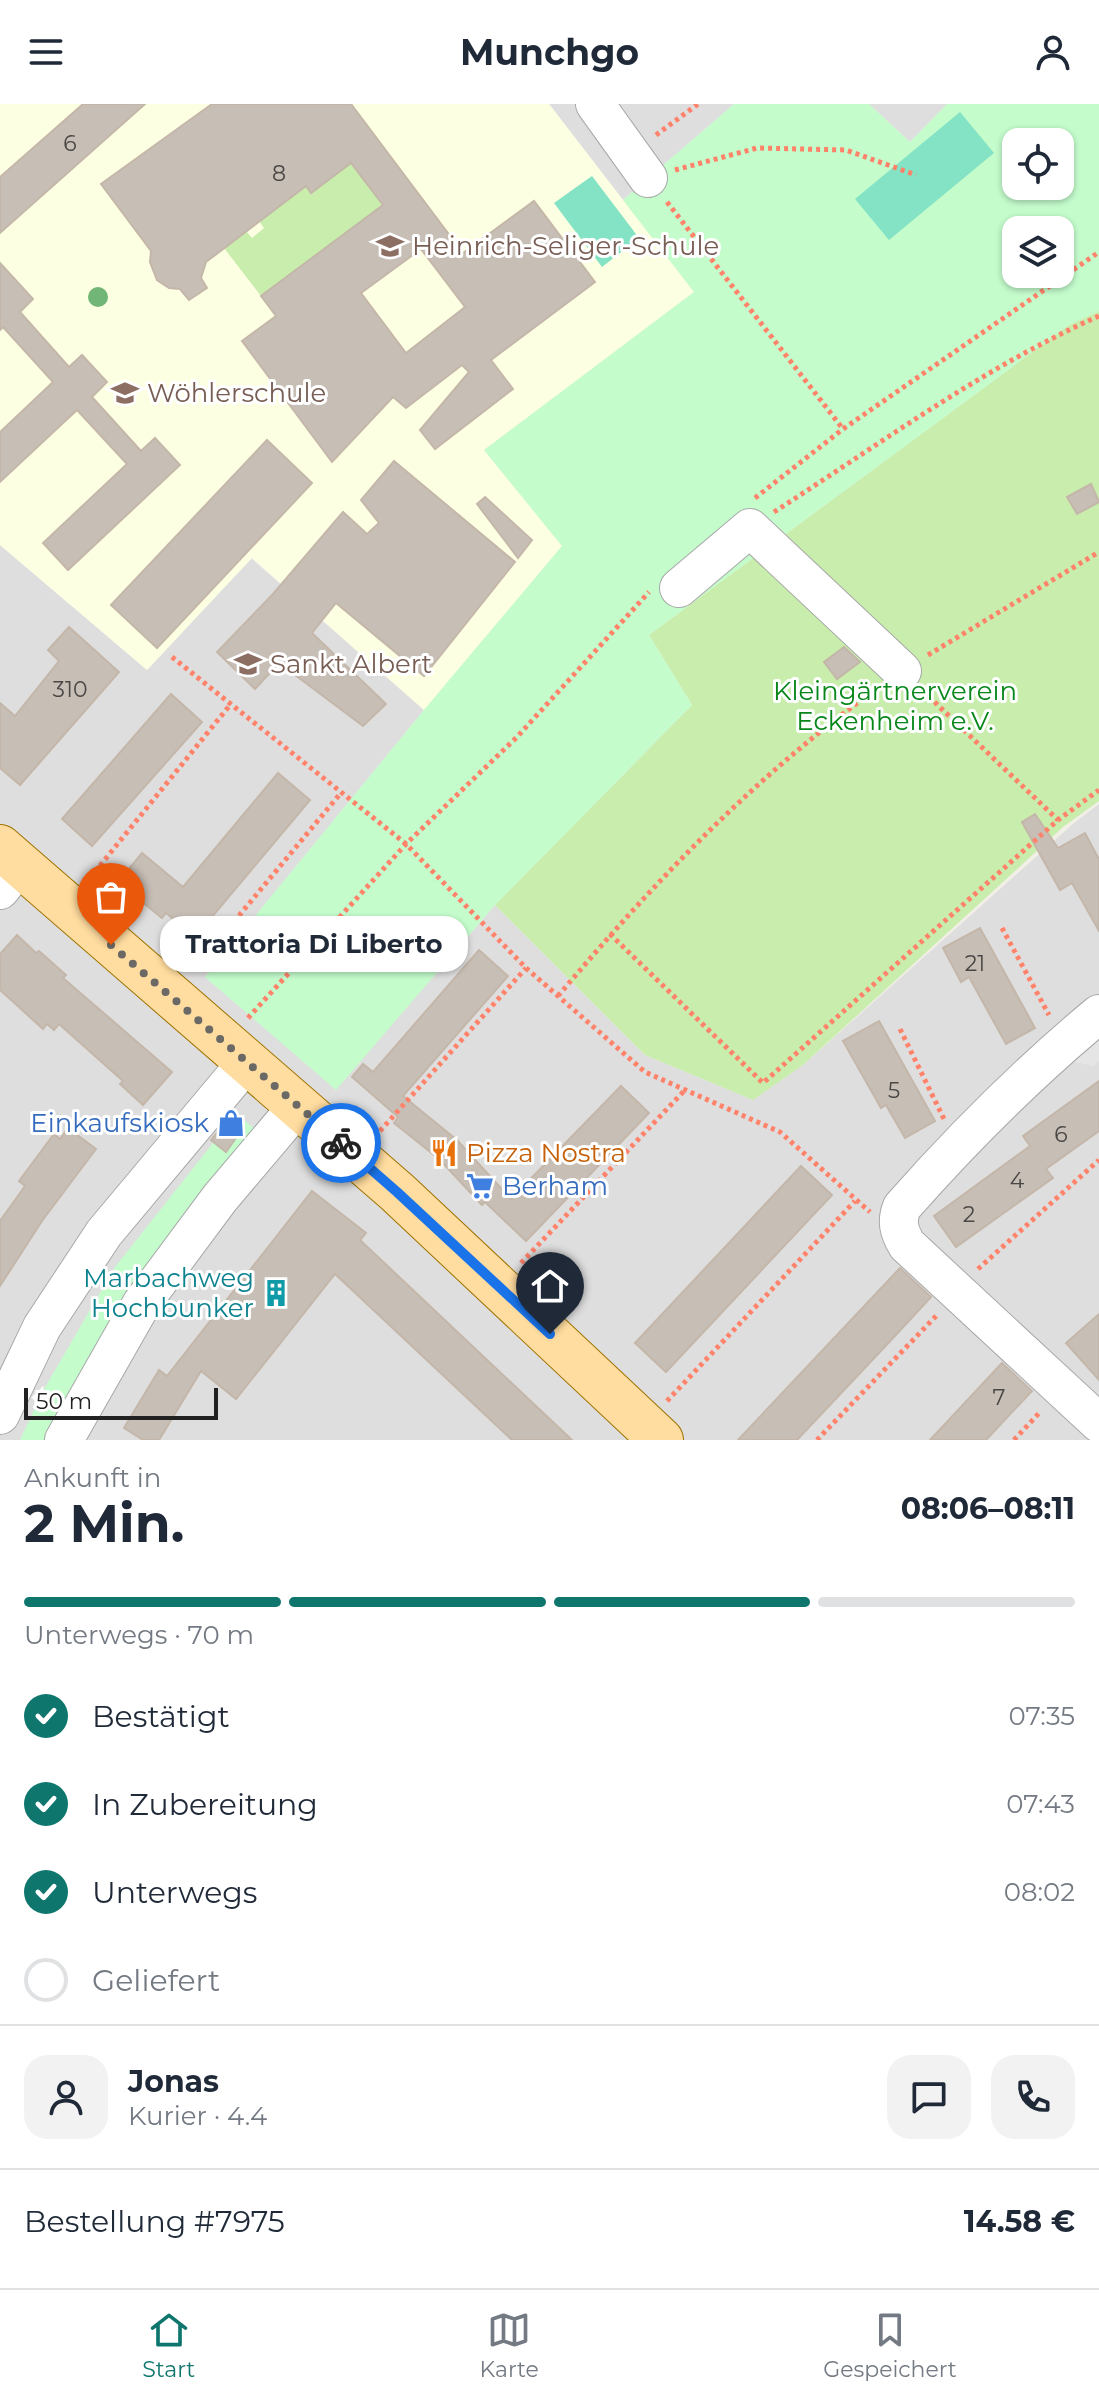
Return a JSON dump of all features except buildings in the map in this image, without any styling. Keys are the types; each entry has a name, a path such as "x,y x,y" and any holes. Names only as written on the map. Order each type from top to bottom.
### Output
{"main road":[{"path":"7,868 236,1053 661,1423"}],"street":[{"path":"595,104 639,166"},
{"path":"666,588 747,517 902,671"},
{"path":"1099,1014 1065,1042 958,1145 902,1207 898,1216 907,1245 1099,1423"},
{"path":"0,1415 42,1327 104,1233 236,1053"},
{"path":"65,1439 142,1303 220,1198 297,1107"},
{"path":"1093,1440 1099,1433"}],"path":[{"path":"639,166 698,104"},
{"path":"639,166 757,148 846,150 916,175"},
{"path":"639,166 843,429"},
{"path":"747,517 843,429 1099,252"},
{"path":"747,517 965,389 1099,316"},
{"path":"558,996 610,934 714,823 801,746 902,671 1099,552"},
{"path":"236,1053 406,844 666,588"},
{"path":"172,657 406,844 526,968 645,1072 780,1132 877,1218"},
{"path":"902,671 1058,820"},
{"path":"90,878 230,705"},
{"path":"610,934 763,1083 1058,820 1099,790"},
{"path":"193,971 340,794"},
{"path":"1002,928 1055,1025"},
{"path":"356,1157 526,968"},
{"path":"900,1029 946,1123"},
{"path":"515,1269 685,1090"},
{"path":"969,1277 1099,1160"},
{"path":"661,1423 855,1201"},
{"path":"817,1440 942,1310"},
{"path":"1014,1440 1045,1407"}],"shaded area":[{"path":"0,104 549,104 694,292 484,450 562,546 424,710 252,558 147,670 0,545"},
{"path":"549,104 734,104 623,200"},
{"path":"869,104 947,104 910,142"},
{"path":"0,545 147,670 251,558 424,710 206,977 336,1089 495,905 645,1055 753,1100 803,1065 1099,804 1099,1440 0,1440"},
{"path":"1099,1014 1099,1061 1093,1066 1069,1061"}],"green space":[{"path":"734,104 869,104 910,142 947,104 1099,104 1099,311 1069,325 649,635 692,705 495,905 336,1090 205,977 562,546 484,450 694,292 623,200"},
{"path":"960,112 994,153 889,240 855,199"},
{"path":"346,156 383,205 261,296 224,248 246,231 252,238 264,228 259,221 306,186 311,193 324,183"},
{"path":"592,176 639,238 602,267 554,203"},
{"name":"Kleingärtnerverein Eckenheim e.V.","path":"1099,311 1099,801 1063,827 803,1065 753,1100 645,1055 495,905 692,705 649,635 1069,325"},
{"path":"236,1114 259,1132 48,1440 20,1440 44,1389 115,1267"}],"way so far":[{"path":"111,945 341,1143"}],"place":[{"name":"Heinrich-Seliger-Schule","path":"390,246"},
{"name":"Wöhlerschule","path":"125,393"},
{"name":"Sankt Albert","path":"248,664"},
{"name":"Trattoria Di Liberto","path":"111,945"},
{"name":"Einkaufskiosk","path":"231,1123"},
{"name":"Pizza Nostra","path":"444,1153"},
{"name":"Berham","path":"480,1186"},
{"name":"Marbachweg Hochbunker","path":"276,1293"}],"route":[{"path":"341,1143 550,1334"}]}
